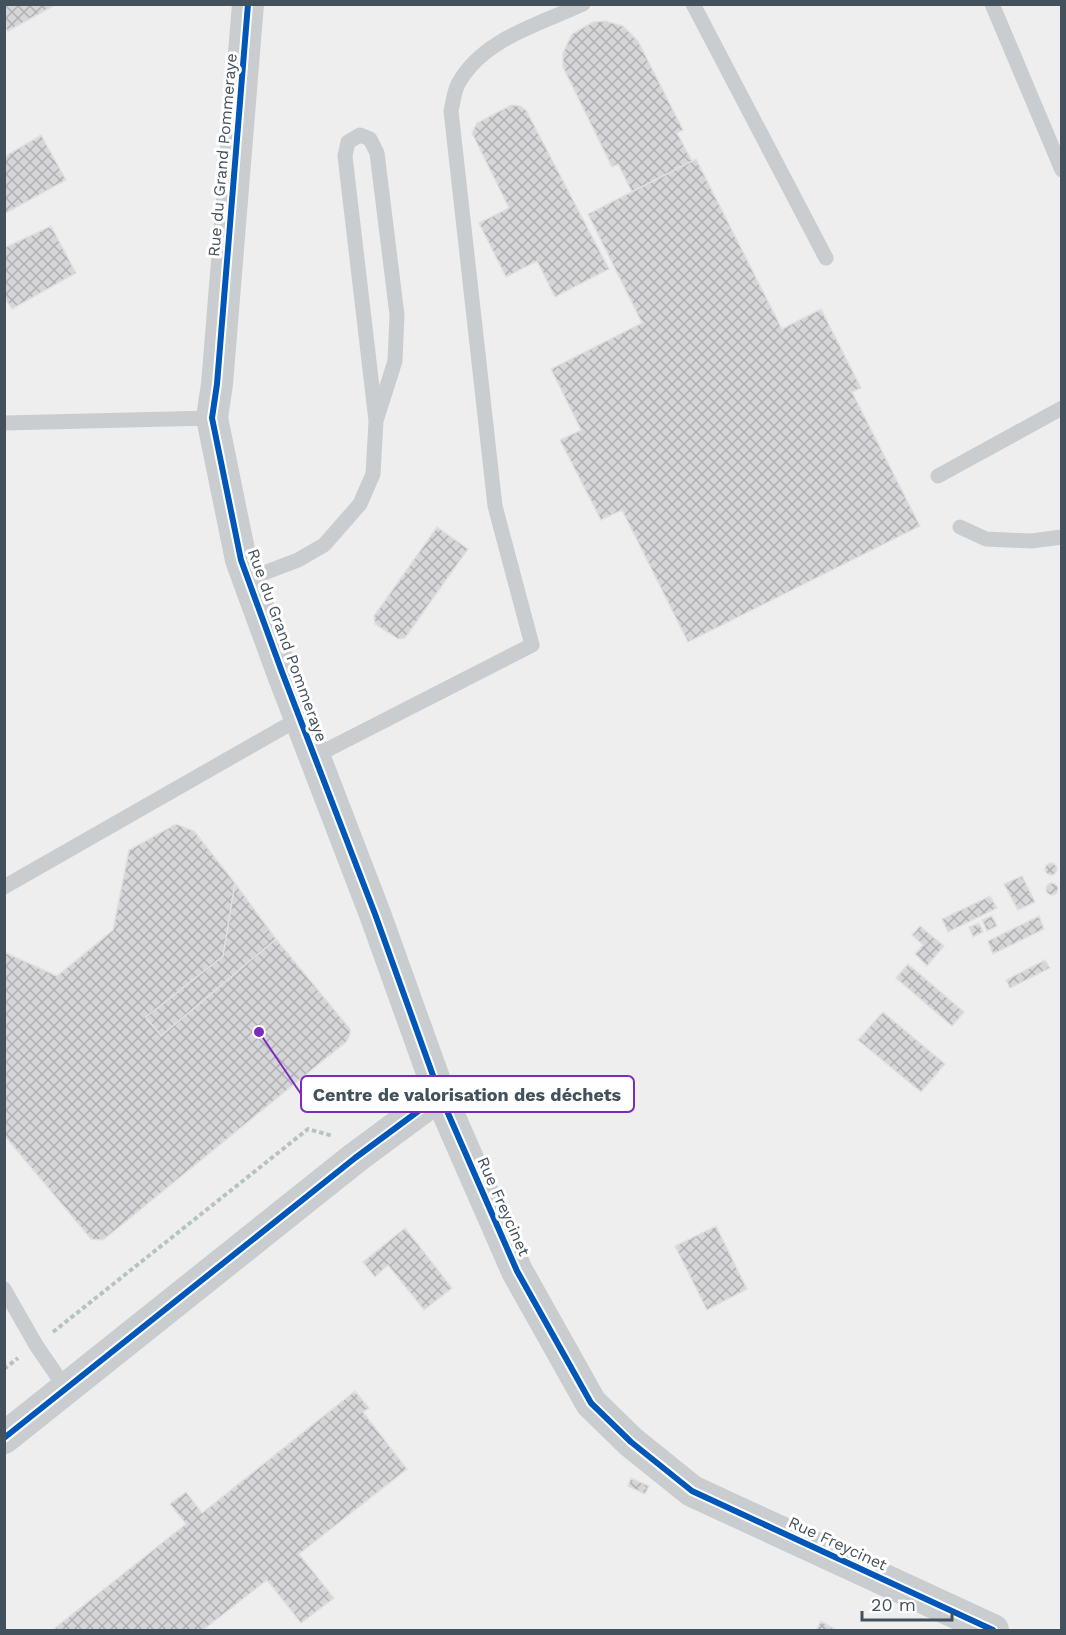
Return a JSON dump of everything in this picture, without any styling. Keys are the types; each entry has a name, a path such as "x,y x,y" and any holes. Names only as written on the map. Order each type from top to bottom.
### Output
{"street":[{"name":"Rue du Grand Pommeraye","path":"248,4 217,384 212,418 241,560 440,1095"},
{"path":"4,1438 355,1158 440,1095"},
{"name":"Rue Freycinet","path":"440,1095 518,1271 591,1403 615,1427 692,1491 993,1630"}],"lane":[{"path":"315,756 532,645 495,506 452,111 458,85 475,61 505,39 583,4"},
{"path":"693,4 826,258"},
{"path":"992,4 1062,170"},
{"path":"248,579 298,560 324,545 360,504 373,474 376,421 345,156 348,141 360,135 370,139 377,153 397,315 395,362 376,421"},
{"path":"938,476 1062,408"},
{"path":"4,423 212,418"},
{"path":"960,527 986,539 1031,541 1062,537"},
{"path":"4,887 300,718"},
{"path":"4,1289 36,1345 66,1389"}],"path":[{"path":"4,1369 308,1129 338,1137 355,1158"}],"building":[{"path":"4,4 57,4 8,31 4,27"},
{"path":"605,21 623,26 638,41 683,130 677,133 692,161 632,192 618,164 612,167 563,67 563,53 572,34 593,22"},
{"path":"511,105 520,106 526,110 609,269 555,297 537,261 506,277 479,223 509,208 472,133 477,123"},
{"path":"41,135 66,180 4,214 4,157"},
{"path":"696,159 782,329 821,309 861,388 852,392 920,526 688,642 622,510 601,520 560,440 581,430 551,369 642,323 588,214"},
{"path":"51,226 76,273 12,309 4,297 4,248"},
{"path":"437,527 468,549 405,638 398,639 375,624 374,616"},
{"path":"176,824 194,831 235,883 223,956 146,1017 161,1036 276,939 350,1029 350,1034 347,1041 103,1240 91,1239 4,1135 4,952 57,976 113,930 129,850"},
{"path":"1053,863 1057,869 1053,875 1049,875 1045,867"},
{"path":"1022,876 1035,902 1018,910 1004,884"},
{"path":"235,883 276,939 161,1036 146,1017 223,956"},
{"path":"1054,883 1058,889 1054,895 1050,895 1046,887"},
{"path":"990,896 997,908 948,932 942,919"},
{"path":"992,916 997,926 987,931 982,920"},
{"path":"1039,916 1044,929 993,954 988,941"},
{"path":"979,923 983,932 973,937 969,927"},
{"path":"920,926 944,946 927,966 915,954 923,945 912,935"},
{"path":"1045,960 1050,968 1010,988 1006,980"},
{"path":"908,964 964,1012 952,1026 896,978"},
{"path":"883,1012 945,1064 921,1092 858,1040"},
{"path":"716,1226 747,1289 707,1310 675,1246"},
{"path":"405,1228 452,1288 424,1310 388,1265 375,1277 363,1262"},
{"path":"355,1391 369,1408 363,1412 407,1469 299,1554 334,1598 301,1623 267,1580 203,1630 57,1630 55,1628 186,1524 170,1504 186,1492 202,1513"},
{"path":"631,1478 649,1486 645,1494 628,1486"},
{"path":"821,1621 836,1630 816,1630"}],"cycle path":[{"path":"248,4 217,384 212,418 241,560 375,914 440,1095 517,1271 591,1403 631,1442 692,1491 993,1630"},
{"path":"4,1438 355,1158 440,1095"}],"place":[{"name":"Centre de valorisation des déchets","path":"259,1032"}]}
